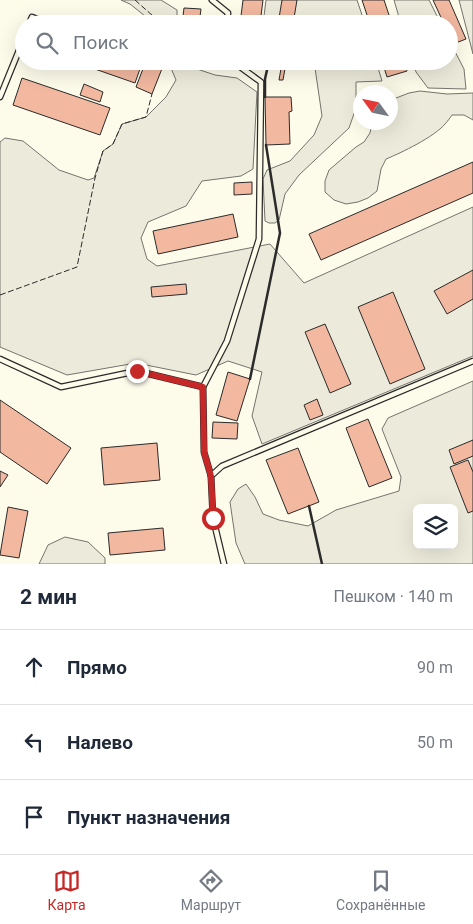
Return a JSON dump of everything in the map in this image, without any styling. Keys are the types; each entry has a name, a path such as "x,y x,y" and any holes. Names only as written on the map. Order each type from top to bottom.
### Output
{"lane":[{"path":"212,0 228,13 228,15"},
{"path":"0,97 15,60"},
{"path":"224,564 213,518 211,476 204,452 203,387 226,341 259,239 262,82 245,70"},
{"path":"0,359 61,386 137,371 203,387"},
{"path":"211,476 222,466 473,361"}],"shaded area":[{"path":"121,0 161,0 177,10 177,15 144,15 130,4"},
{"path":"266,0 357,0 362,15 264,15"},
{"path":"394,0 429,0 436,15 398,15"},
{"path":"459,0 473,0 473,54"},
{"path":"458,57 464,69 466,89 428,88 415,70 458,70"},
{"path":"172,70 200,70 215,75 237,78 257,92 253,169 241,176 202,181 186,206 148,222 141,238 147,259 157,266 270,244 304,283 473,207 473,356 262,444 252,416 262,372 228,361 196,375 136,363 67,375 0,347 0,142 5,138 23,141 59,170 88,180 94,178 103,151 113,144 122,124 146,117 166,97 176,80"},
{"path":"315,70 379,70 382,81 356,82 356,85 353,85 353,117 349,128 299,175 285,194 279,220 275,223 265,221 263,179 267,170 290,161 314,135 322,116"},
{"path":"420,91 447,94 473,93 473,120 464,115 452,115 433,134 408,149 386,159 381,169 377,191 368,198 346,204 334,200 325,192 325,181 329,170 364,142 371,130 398,130 398,97"},
{"path":"473,381 473,564 245,564 236,543 230,502 238,489 246,484 263,514 279,520 308,526 336,510 399,491 401,477 382,429 388,418"},
{"path":"65,537 88,542 105,558 105,564 39,564 48,545"}],"building":[{"path":"243,0 263,0 261,15 241,15"},
{"path":"282,0 297,0 294,15 280,15"},
{"path":"362,0 384,0 389,15 367,15"},
{"path":"433,0 449,0 456,15 440,15"},
{"path":"184,8 201,9 200,15 183,15"},
{"path":"458,21 466,39 458,42"},
{"path":"98,70 140,70 135,83"},
{"path":"143,70 161,70 152,94 136,87"},
{"path":"281,70 285,70 283,80 279,80"},
{"path":"385,70 407,70 407,71 387,77"},
{"path":"22,78 110,108 100,135 13,105"},
{"path":"84,84 103,92 100,102 80,95"},
{"path":"265,97 291,97 292,111 289,112 290,144 266,145"},
{"path":"473,162 473,193 321,260 309,234"},
{"path":"252,182 252,194 234,195 234,183"},
{"path":"233,214 238,237 158,254 153,231"},
{"path":"473,270 473,299 447,314 434,291"},
{"path":"186,284 187,294 152,297 151,287"},
{"path":"393,292 425,369 390,384 358,307"},
{"path":"325,324 351,384 330,393 305,332"},
{"path":"228,372 250,379 237,421 216,415"},
{"path":"317,399 323,415 310,420 304,405"},
{"path":"0,400 71,448 47,484 0,452"},
{"path":"368,419 392,478 369,487 346,428"},
{"path":"213,422 238,423 237,439 212,438"},
{"path":"473,440 473,456 454,464 449,450"},
{"path":"157,443 160,480 104,485 101,448"},
{"path":"298,448 319,502 288,514 266,460"},
{"path":"468,460 473,472 473,511 468,513 450,467"},
{"path":"0,471 8,475 0,487"},
{"path":"8,507 28,511 19,558 0,555"},
{"path":"163,528 165,550 110,555 108,533"}],"fence":[{"path":"135,0 152,15"},
{"path":"0,295 77,267 95,178 103,151 113,144 122,124 146,117 152,94"}],"wall":[{"path":"265,97 267,70"},
{"path":"250,379 280,233 266,145"},
{"path":"309,506 322,564"}],"route":[{"path":"137,371 203,387 204,452 211,476 213,518"}]}
